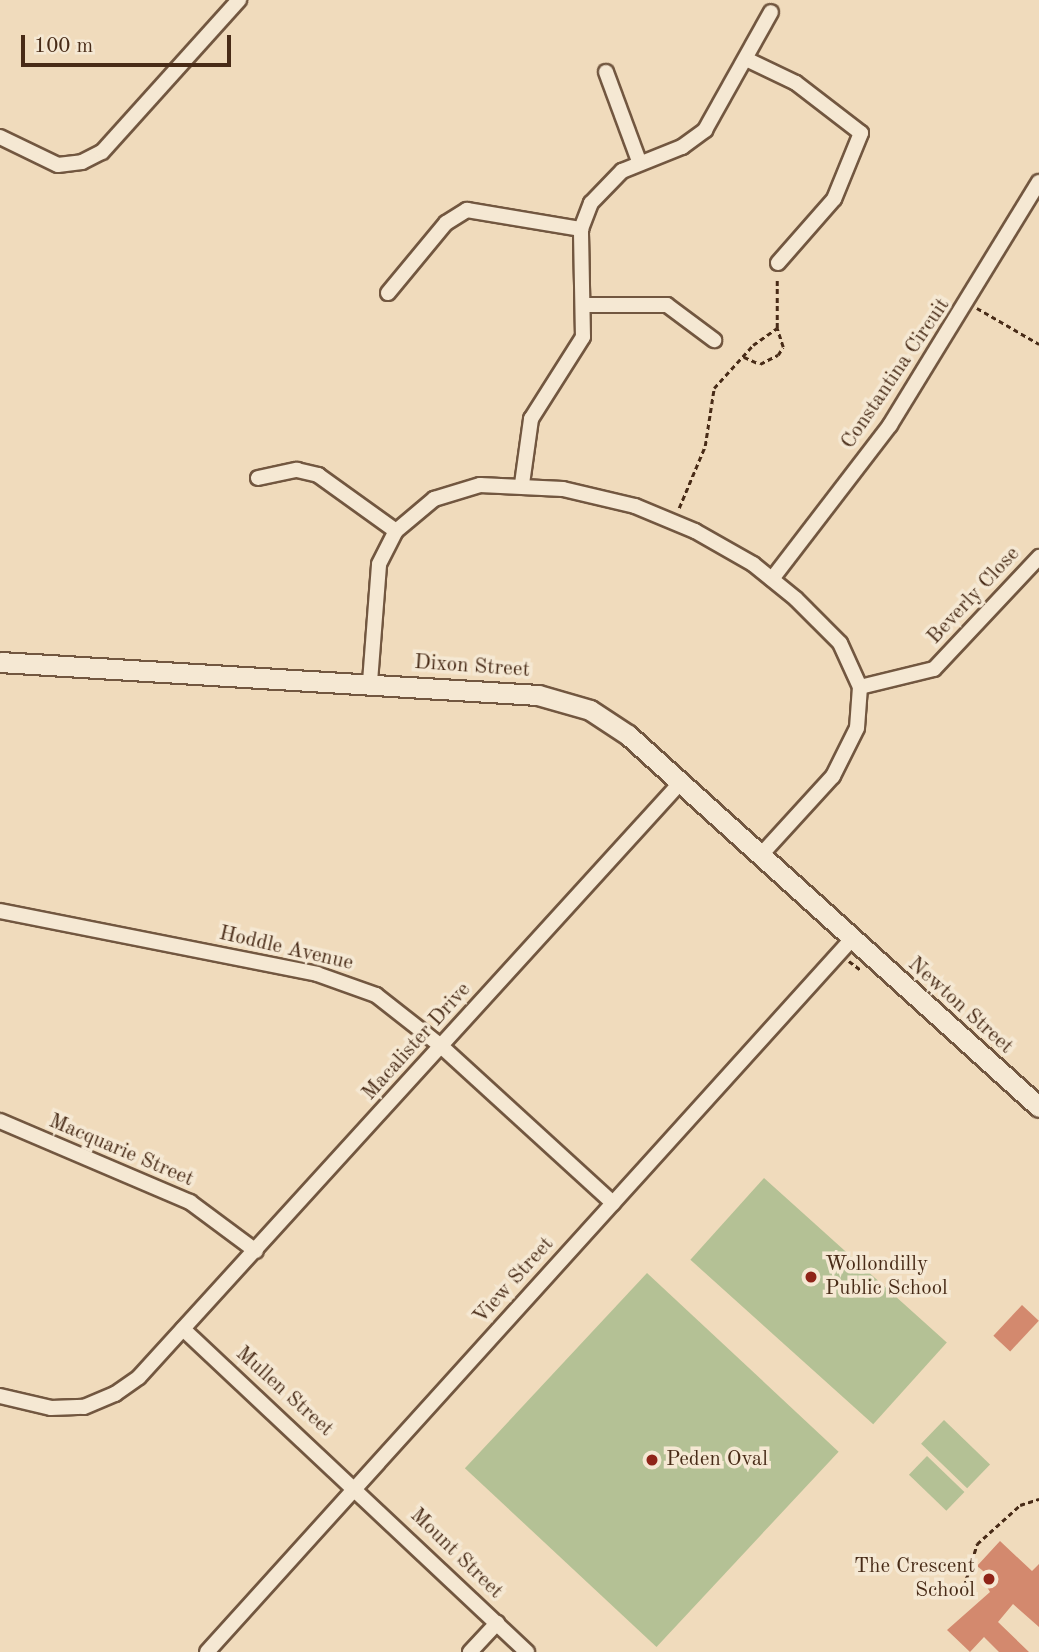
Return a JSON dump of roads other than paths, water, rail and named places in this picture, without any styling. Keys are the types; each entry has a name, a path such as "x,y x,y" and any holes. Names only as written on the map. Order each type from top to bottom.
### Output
{"street":[{"path":"0,137 58,165 82,162 102,152 239,0"},
{"path":"522,484 531,419 578,350 583,305 581,229 591,203 606,185 639,161 696,139 715,116 771,12"},
{"path":"746,60 796,83 861,134 834,199 778,263"},
{"path":"606,72 639,161"},
{"name":"Constantina Circuit","path":"772,579 890,425 968,303 1039,182"},
{"path":"388,293 446,223 467,210 581,229"},
{"path":"583,305 667,305 713,340"},
{"path":"258,478 297,470 318,475 396,531"},
{"path":"370,682 375,584 396,531 433,499 455,489 522,484 601,496 673,521 772,579 840,643 860,687 857,727 833,776 760,856"},
{"name":"Beverly Close","path":"860,687 934,669 1039,557"},
{"name":"Dixon Street","path":"0,662 370,682 538,695 573,703 616,726 852,939"},
{"name":"Macalister Drive","path":"0,1396 51,1408 84,1407 115,1394 139,1377 680,783"},
{"name":"Hoddle Avenue","path":"0,911 345,980 386,1002 441,1046 613,1203"},
{"name":"Newton Street","path":"852,939 1039,1107"},
{"name":"View Street","path":"207,1652 852,939"},
{"name":"Macquarie Street","path":"0,1121 190,1202 256,1251"},
{"name":"Mullen Street","path":"183,1328 356,1487"},
{"name":"Mount Street","path":"356,1487 527,1652"},
{"path":"470,1652 497,1623"}],"place":[{"name":"Wollondilly Public School","path":"811,1277"},
{"name":"Peden Oval","path":"652,1460"},
{"name":"The Crescent School","path":"989,1579"}]}
